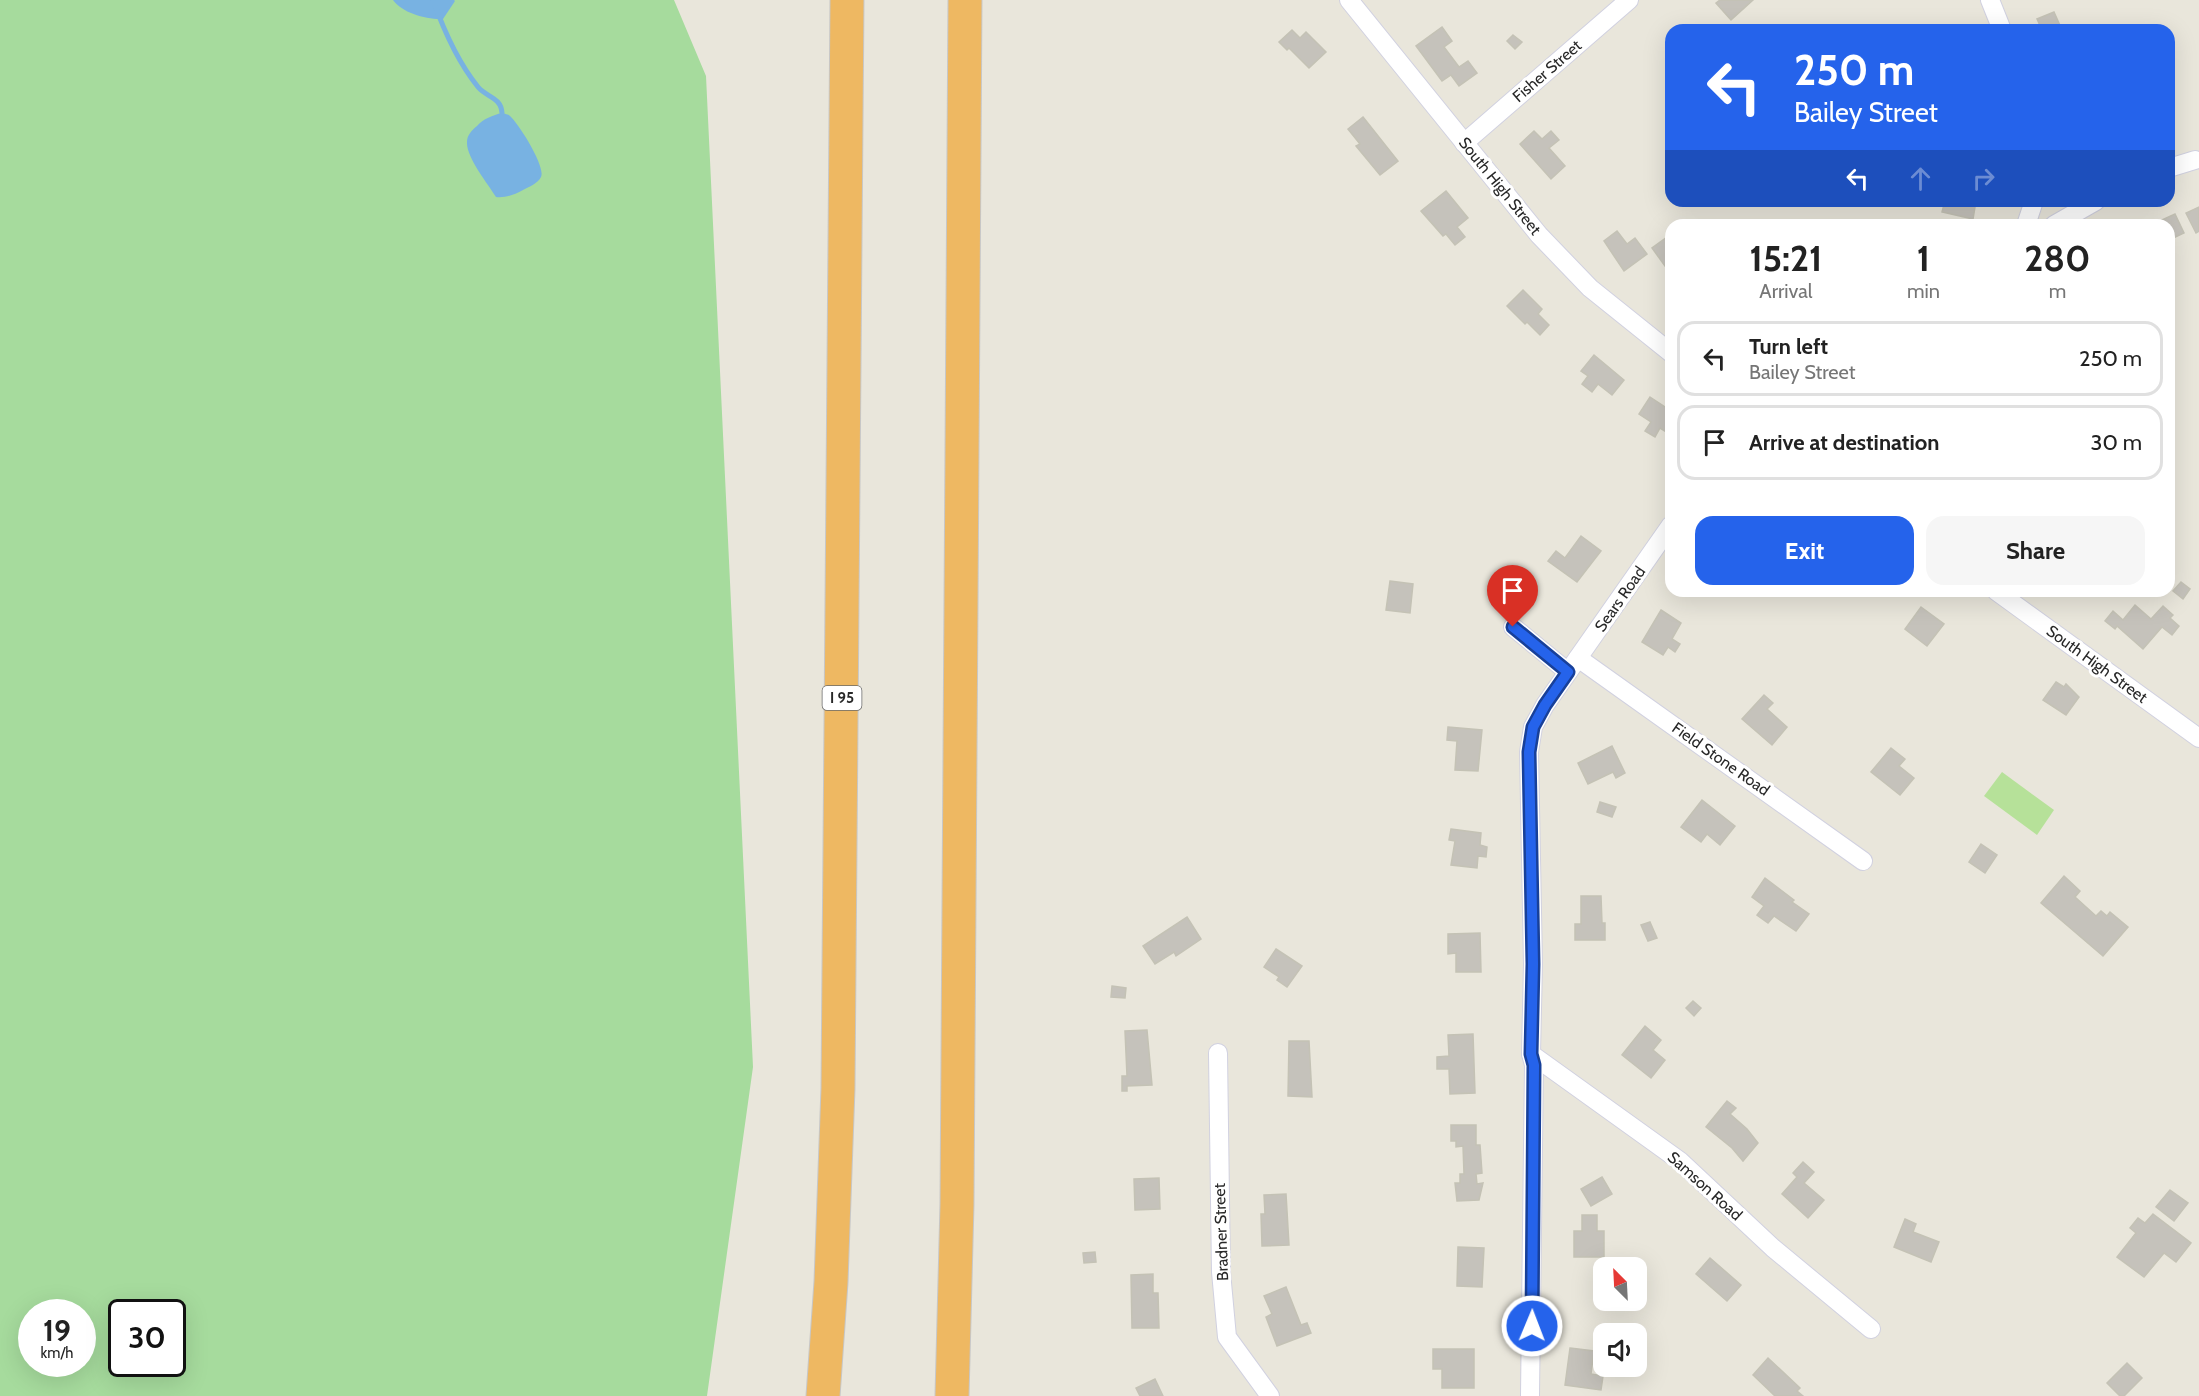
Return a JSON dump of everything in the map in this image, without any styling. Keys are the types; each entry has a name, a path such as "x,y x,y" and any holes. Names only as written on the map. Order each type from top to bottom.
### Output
{"highway":[{"name":"I 95","path":"824,1396 834,1218 839,1055 848,0"},
{"path":"952,1396 957,1192 965,0"}],"street":[{"name":"South High Street","path":"1349,0 1539,234 1590,288 1665,348"},
{"name":"Fisher Street","path":"1464,143 1629,0"},
{"path":"1990,0 2000,24"},
{"path":"2175,166 2195,160"},
{"path":"2065,219 2086,207"},
{"name":"Sears Road","path":"1530,1396 1534,1065 1531,1054 1532,895 1529,752 1533,727 1545,705 1665,534"},
{"name":"South High Street","path":"2004,597 2199,738"},
{"name":"Field Stone Road","path":"1513,627 1863,861"},
{"name":"Bradner Street","path":"1218,1053 1221,1272 1227,1337 1270,1396"},
{"name":"Samson Road","path":"1531,1054 1680,1161 1773,1248 1870,1329"}],"green space":[{"path":"0,0 674,0 706,76 753,1067 707,1396 0,1396"},
{"path":"2002,772 2054,810 2037,835 1984,796"}],"water":[{"path":"393,0 455,1 443,19 437,19 423,17 402,9"},
{"path":"502,113 510,116 531,146 540,164 541,177 533,185 513,195 496,197 470,155 467,142 470,133 479,124"}],"building":[{"path":"1720,0 1753,0 1731,20 1716,3"},
{"path":"2054,12 2059,24 2039,24 2037,19"},
{"path":"1442,27 1452,41 1444,47 1459,67 1468,61 1477,73 1459,86 1451,75 1442,81 1416,46"},
{"path":"1292,30 1300,38 1306,32 1326,52 1309,68 1289,48 1287,50 1279,42"},
{"path":"1513,35 1522,42 1515,49 1507,41"},
{"path":"1363,117 1398,161 1380,175 1356,146 1360,144 1348,129"},
{"path":"1534,131 1542,139 1551,131 1559,140 1549,148 1565,166 1551,179 1520,144"},
{"path":"1446,191 1468,218 1457,227 1465,237 1455,245 1446,234 1443,236 1421,211"},
{"path":"1943,207 1975,207 1973,219 1942,212"},
{"path":"2199,207 2199,231 2196,233 2186,213"},
{"path":"2175,214 2184,233 2175,237 2175,219 2164,219"},
{"path":"1617,231 1627,244 1635,238 1647,254 1624,271 1604,241"},
{"path":"1665,239 1665,266 1652,248"},
{"path":"1523,290 1542,309 1538,314 1549,325 1540,335 1507,306"},
{"path":"1594,355 1624,380 1612,395 1598,384 1592,392 1582,384 1588,376 1581,371"},
{"path":"1650,397 1665,407 1665,431 1660,428 1655,437 1645,431 1651,422 1639,414"},
{"path":"1581,536 1601,551 1577,582 1548,561 1556,551 1565,558"},
{"path":"1390,581 1413,584 1410,613 1386,610"},
{"path":"2181,582 2190,589 2183,599 2175,593 2175,589"},
{"path":"2135,605 2151,619 2163,606 2173,615 2170,618 2179,626 2172,635 2162,627 2143,649 2117,626 2115,629 2105,621 2113,611 2123,620"},
{"path":"1921,607 1944,624 1927,646 1905,629"},
{"path":"1661,610 1681,623 1672,639 1680,644 1675,652 1668,647 1663,655 1642,642"},
{"path":"2056,682 2064,687 2066,684 2079,697 2066,715 2043,700"},
{"path":"1764,695 1773,703 1767,709 1787,727 1772,745 1742,719"},
{"path":"1448,727 1482,730 1478,771 1455,770 1457,741 1447,740"},
{"path":"1612,746 1625,773 1616,778 1613,772 1588,784 1578,763"},
{"path":"1891,748 1905,759 1899,766 1914,778 1900,795 1871,772"},
{"path":"1702,800 1735,826 1720,845 1707,834 1701,842 1681,827"},
{"path":"1600,802 1616,807 1612,817 1597,812"},
{"path":"1451,829 1481,833 1480,845 1487,847 1486,857 1478,856 1477,868 1451,865 1455,841 1449,840"},
{"path":"1981,844 1997,855 1985,873 1969,862"},
{"path":"2064,876 2080,891 2075,897 2096,916 2101,911 2107,916 2110,912 2128,927 2103,956 2041,903"},
{"path":"1765,878 1809,914 1796,931 1774,916 1768,923 1757,915 1764,906 1752,897"},
{"path":"1581,896 1601,896 1605,940 1575,940 1575,924 1581,924"},
{"path":"1187,917 1201,939 1176,956 1174,952 1155,964 1143,946"},
{"path":"1650,922 1657,938 1648,941 1641,925"},
{"path":"1480,933 1481,972 1456,972 1456,953 1448,954 1448,934"},
{"path":"1276,949 1302,966 1287,987 1277,980 1279,977 1264,967"},
{"path":"1112,986 1126,988 1125,998 1111,997"},
{"path":"1693,1001 1701,1008 1694,1016 1686,1008"},
{"path":"1645,1026 1661,1040 1653,1050 1665,1060 1651,1078 1622,1055"},
{"path":"1147,1030 1152,1085 1127,1086 1127,1091 1122,1091 1122,1076 1127,1076 1125,1031"},
{"path":"1473,1034 1475,1093 1450,1094 1449,1069 1437,1069 1437,1057 1449,1056 1448,1035"},
{"path":"1289,1041 1309,1041 1312,1097 1288,1096"},
{"path":"1727,1101 1736,1108 1730,1114 1747,1129 1758,1143 1743,1161 1732,1148 1706,1127"},
{"path":"1451,1125 1476,1125 1476,1145 1480,1145 1482,1173 1476,1174 1477,1184 1483,1183 1479,1200 1457,1201 1455,1183 1460,1183 1460,1174 1464,1174 1463,1146 1456,1147 1456,1141 1451,1141"},
{"path":"1803,1162 1814,1172 1804,1183 1824,1200 1808,1218 1782,1194 1797,1177 1793,1173"},
{"path":"1602,1177 1612,1194 1591,1206 1581,1189"},
{"path":"1159,1178 1160,1209 1135,1210 1134,1179"},
{"path":"2170,1190 2188,1203 2174,1221 2156,1207"},
{"path":"1286,1194 1289,1245 1262,1246 1261,1214 1265,1214 1264,1195"},
{"path":"2153,1214 2191,1243 2176,1262 2164,1253 2144,1277 2117,1257 2136,1233 2130,1228 2138,1218 2145,1223"},
{"path":"1582,1215 1597,1215 1597,1231 1604,1231 1604,1257 1574,1257 1574,1231 1582,1231"},
{"path":"1905,1219 1916,1224 1913,1232 1939,1242 1931,1262 1894,1247"},
{"path":"1458,1247 1484,1248 1482,1287 1457,1286"},
{"path":"1095,1252 1096,1262 1084,1263 1083,1253"},
{"path":"1710,1258 1741,1285 1727,1301 1696,1274"},
{"path":"1153,1274 1153,1293 1158,1293 1159,1328 1132,1328 1131,1275"},
{"path":"1286,1287 1301,1325 1307,1323 1311,1333 1277,1346 1266,1317 1272,1314 1264,1296"},
{"path":"1570,1348 1593,1351 1591,1374 1593,1377 1603,1377 1601,1390 1565,1385"},
{"path":"1433,1349 1474,1349 1474,1388 1442,1388 1442,1369 1433,1369"},
{"path":"1768,1358 1800,1388 1797,1391 1803,1396 1775,1396 1753,1375"},
{"path":"2127,1363 2142,1378 2124,1396 2120,1396 2107,1383"},
{"path":"1155,1379 1163,1396 1140,1396 1136,1388"}],"waterway":[{"path":"433,0 457,56 478,87 496,100 502,113"}],"route":[{"path":"1513,627 1568,672 1533,727 1529,752 1532,814 1533,964 1531,1054 1534,1065 1532,1326"}]}
